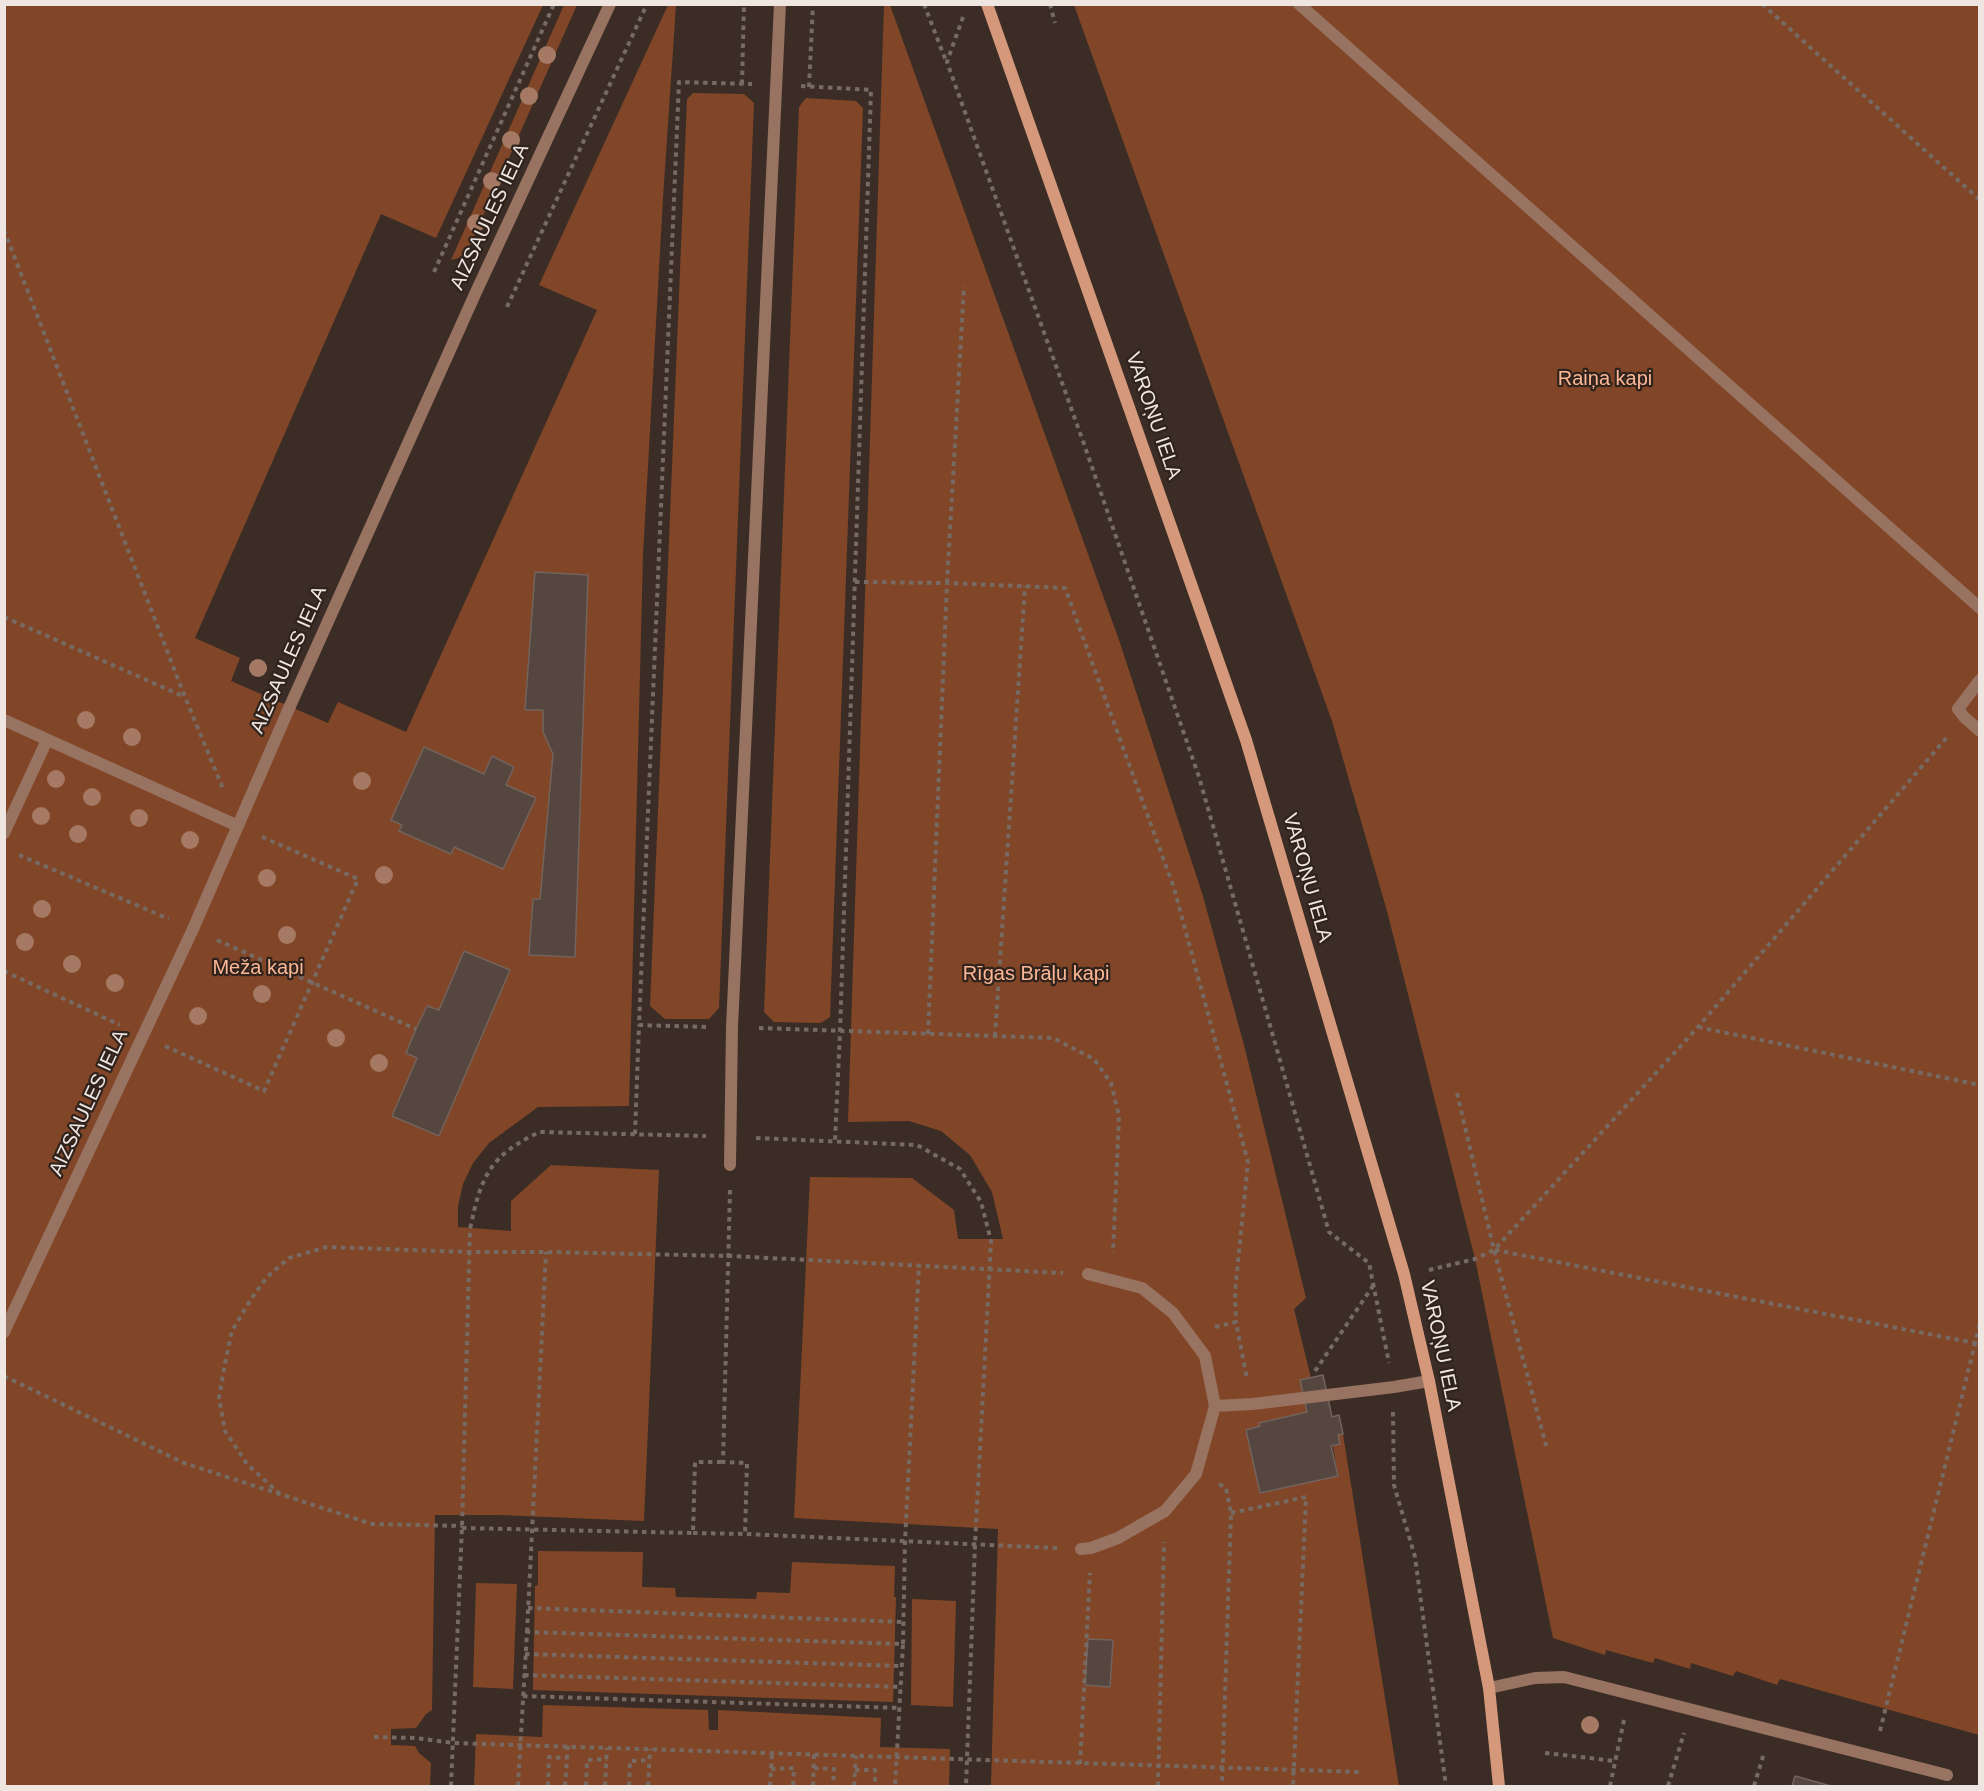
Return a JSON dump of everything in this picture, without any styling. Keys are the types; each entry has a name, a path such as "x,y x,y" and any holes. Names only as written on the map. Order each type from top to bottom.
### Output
{"street":[{"name":"AIZSAULES IELA","path":"4,1332 193,929 290,706 476,292 610,4"},
{"path":"730,1165 732,1027 780,4"},
{"name":"VAROŅU IELA","path":"987,4 1246,741 1404,1274 1429,1381 1489,1688 1499,1786"},
{"path":"1299,4 1980,608"},
{"path":"1980,681 1958,709 1980,731"},
{"path":"4,720 238,826"},
{"path":"4,833 47,740"},
{"path":"1086,1549 1118,1538 1165,1511 1196,1474 1215,1406 1205,1356 1173,1313 1142,1288 1088,1274"},
{"path":"1215,1406 1252,1404 1429,1381"},
{"path":"1489,1688 1535,1678 1564,1677 1947,1775"}],"path":[{"path":"434,272 554,4"},
{"path":"507,307 647,4"},
{"path":"742,84 744,4"},
{"path":"810,87 813,4"},
{"path":"924,4 1084,444 1199,777 1329,1232 1369,1263 1394,1387 1392,1414 1394,1485 1415,1557 1446,1786"},
{"path":"1050,4 1055,23"},
{"path":"1762,4 1980,200"},
{"path":"947,62 963,17 961,11"},
{"path":"4,230 185,697 238,826 358,879 264,1091 4,971"},
{"path":"928,1034 947,583 964,286"},
{"path":"855,582 1065,588 1174,888 1248,1162 1235,1292 1236,1322"},
{"path":"995,1036 1025,586"},
{"path":"4,617 185,697"},
{"path":"1404,1274 1449,1267 1494,1250 1698,1027 1964,717"},
{"path":"334,993 416,1029"},
{"path":"634,1134 639,1025"},
{"path":"1698,1027 1980,1085"},
{"path":"835,1141 840,1032 1053,1038 1095,1059 1112,1083 1119,1116 1112,1280"},
{"path":"1457,1093 1494,1250 1547,1449"},
{"path":"451,1786 462,1527 470,1229 481,1185 495,1162 517,1142 540,1132 917,1145 960,1169 981,1202 991,1240 975,1544 966,1786"},
{"path":"723,1462 730,1187"},
{"path":"280,1494 247,1464 225,1431 219,1398 232,1331 251,1299 267,1277 289,1258 327,1247 469,1252 729,1256 1074,1274"},
{"path":"1494,1250 1977,1344"},
{"path":"518,1786 546,1252"},
{"path":"895,1786 902,1687 905,1541 919,1265"},
{"path":"1305,1397 1312,1383 1315,1368 1373,1286"},
{"path":"1874,1755 1977,1344 1980,1323"},
{"path":"4,1376 184,1463 372,1524 746,1534 1065,1549"},
{"path":"693,1533 694,1462 723,1462 747,1463 746,1534"},
{"path":"1196,1474 1226,1488 1232,1513 1222,1786"},
{"path":"1232,1513 1306,1497 1293,1786"},
{"path":"1158,1786 1165,1511"},
{"path":"1080,1764 1086,1549"},
{"path":"528,1608 904,1622"},
{"path":"527,1632 903,1644"},
{"path":"525,1654 902,1666"},
{"path":"524,1675 902,1687"},
{"path":"1610,1786 1630,1694"},
{"path":"522,1696 901,1708"},
{"path":"1668,1786 1691,1709"},
{"path":"1754,1786 1770,1729"},
{"path":"374,1737 416,1738 453,1743 1362,1772"},
{"path":"565,1786 568,1746"},
{"path":"605,1786 607,1748"},
{"path":"648,1786 650,1749"},
{"path":"770,1786 772,1753"},
{"path":"1545,1753 1615,1761"},
{"path":"813,1786 814,1754"},
{"path":"854,1786 856,1756"},
{"path":"548,1786 549,1757 567,1758"},
{"path":"586,1786 586,1760 606,1759"},
{"path":"629,1786 630,1761 649,1760"},
{"path":"771,1769 794,1768 794,1786"},
{"path":"813,1768 834,1769 833,1786"},
{"path":"855,1770 875,1770 875,1786"}],"green space":[{"name":"Meža kapi","path":"5,5 543,5 436,238 381,214 195,638 240,658 231,681 328,723 338,702 406,732 597,310 539,285 668,5 676,5 643,555 629,1106 538,1107 489,1143 473,1163 463,1184 458,1206 458,1227 511,1231 511,1201 551,1165 659,1170 644,1521 500,1515 435,1515 432,1710 426,1714 416,1728 391,1729 391,1745 415,1746 419,1753 431,1763 430,1786 5,1786"},
{"path":"564,5 577,5 471,243 464,254 451,260"},
{"name":"Rīgas Brāļu kapi","path":"884,5 890,5 1119,640 1202,893 1244,1045 1306,1298 1294,1309 1311,1378 1300,1380 1307,1412 1261,1422 1260,1426 1246,1430 1260,1493 1338,1476 1333,1446 1338,1435 1343,1434 1399,1786 991,1786 998,1529 794,1518 810,1177 912,1178 954,1210 958,1239 1003,1239 992,1192 970,1155 941,1131 909,1121 848,1122"},
{"name":"Raiņa kapi","path":"1074,5 1979,5 1979,1735 1780,1679 1777,1685 1736,1671 1733,1676 1691,1663 1690,1669 1655,1658 1653,1663 1606,1650 1605,1655 1553,1638 1475,1259 1387,911 1332,721"},
{"path":"693,93 744,94 754,103 719,1008 709,1019 665,1019 650,1006 687,99"},
{"path":"806,98 856,101 863,108 830,1017 821,1023 774,1022 764,1012 799,107"},
{"path":"538,1551 643,1552 642,1587 675,1588 676,1597 756,1599 757,1592 790,1593 792,1562 895,1566 893,1702 533,1690"},
{"path":"476,1583 517,1584 513,1689 473,1687"},
{"path":"912,1599 956,1601 953,1707 911,1705"},
{"path":"543,1705 708,1710 709,1730 718,1730 718,1710 881,1718 880,1747 950,1749 949,1786 474,1786 476,1734 542,1737"}],"building":[{"path":"535,572 588,575 575,957 529,955 533,899 540,899 553,754 543,732 543,710 525,710"},
{"path":"424,747 484,774 492,756 514,767 506,785 536,798 503,869 454,847 451,854 399,831 402,825 391,820"},
{"path":"464,951 510,970 439,1136 392,1116 417,1058 406,1053 416,1029 427,1006 439,1010"},
{"path":"1323,1375 1332,1417 1339,1415 1343,1434 1338,1435 1340,1444 1331,1446 1338,1476 1260,1493 1246,1430 1260,1426 1259,1423 1307,1412 1300,1380"},
{"path":"1088,1639 1113,1640 1110,1687 1085,1685"},
{"path":"1795,1776 1831,1786 1792,1786"}]}
